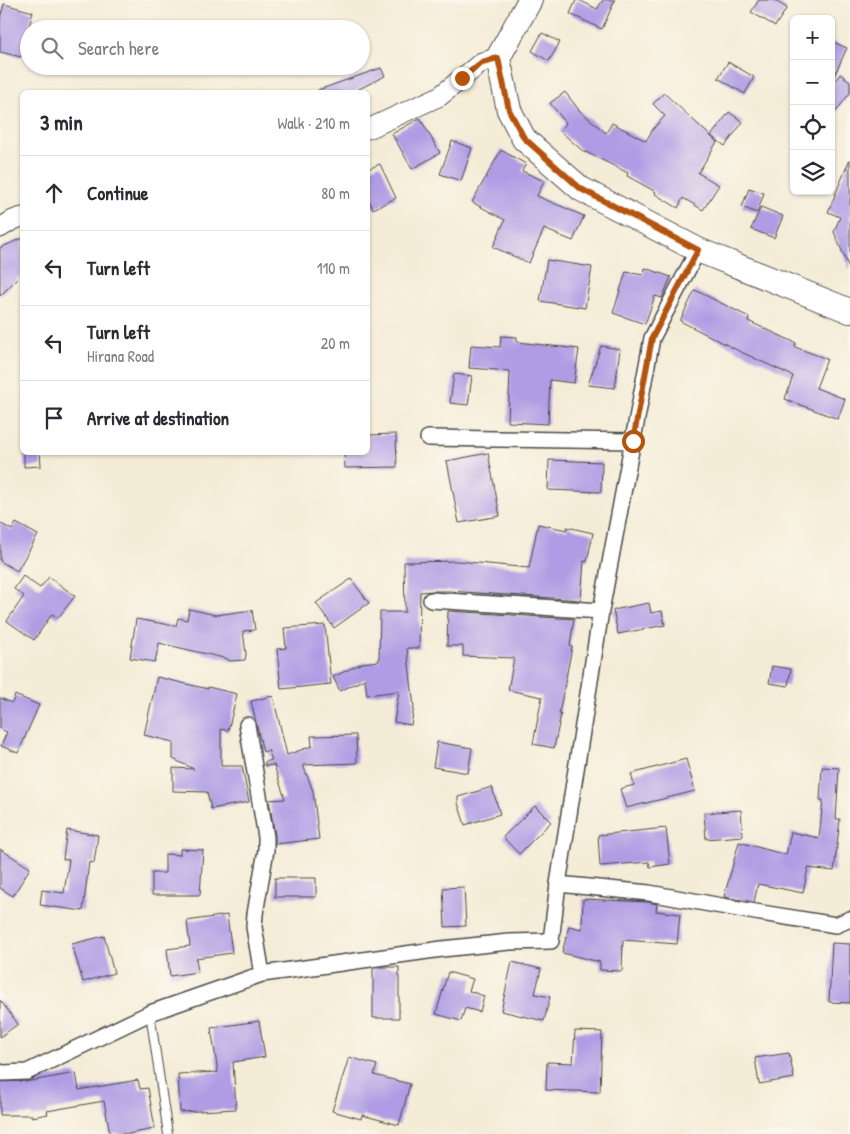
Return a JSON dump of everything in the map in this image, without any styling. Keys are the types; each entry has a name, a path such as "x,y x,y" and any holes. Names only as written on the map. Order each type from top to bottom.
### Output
{"main road":[{"path":"530,0 498,58 509,110 524,138 581,189 698,250 850,311"}],"street":[{"path":"370,128 440,96 482,62 498,58"},
{"path":"0,228 20,218"},
{"path":"0,1072 28,1072 150,1013 262,974 442,949 509,942 551,941 558,884 601,611 652,338 698,250"},
{"path":"428,438 633,441"},
{"path":"431,600 601,611"},
{"path":"247,725 266,837 266,850 254,926 262,974"},
{"path":"558,884 649,893 836,924 850,919"}],"lane":[{"path":"150,1013 168,1134"}],"building":[{"path":"576,0 597,9 603,0 615,0 602,29 570,14"},
{"path":"759,0 774,0 787,8 775,26 751,12"},
{"path":"4,4 33,12 31,20 20,20 20,57 0,52 0,19"},
{"path":"542,33 560,42 549,61 532,51"},
{"path":"835,43 847,48 835,74"},
{"path":"728,62 754,77 745,94 718,78"},
{"path":"381,68 385,76 357,90 318,90 361,75 370,75 370,72"},
{"path":"840,74 850,81 850,93 835,113 835,105 835,81"},
{"path":"565,92 579,110 606,133 612,123 646,141 653,129 665,116 653,104 664,93 717,142 698,173 719,185 703,210 683,198 678,208 655,194 656,192 627,176 628,173 585,153 560,131 566,123 550,103"},
{"path":"729,112 743,122 725,146 711,136"},
{"path":"420,118 440,153 412,169 392,134"},
{"path":"452,141 472,148 461,181 440,174"},
{"path":"501,150 526,164 522,171 544,181 537,196 584,216 573,241 544,229 529,263 493,247 505,220 472,202"},
{"path":"850,159 850,270 834,232 840,217 828,212"},
{"path":"380,164 396,198 373,209 370,202 370,168"},
{"path":"749,188 764,193 757,213 742,207"},
{"path":"761,207 783,216 774,238 751,229"},
{"path":"20,239 20,276 0,296 0,248"},
{"path":"547,260 592,267 585,308 540,301"},
{"path":"645,268 671,277 662,298 655,296 645,324 613,313 626,272 643,275"},
{"path":"695,290 749,317 748,321 796,343 795,347 827,359 816,388 845,399 838,419 785,399 793,376 680,321"},
{"path":"501,336 517,337 517,342 579,349 574,383 550,380 548,424 508,422 510,371 469,368 471,345 500,347"},
{"path":"601,346 620,349 615,388 588,385"},
{"path":"454,374 472,376 468,405 450,403"},
{"path":"396,434 397,467 345,468 344,455 370,455 370,435"},
{"path":"488,453 500,516 459,523 447,461"},
{"path":"24,455 40,455 41,466 24,467"},
{"path":"549,460 602,462 601,492 548,490"},
{"path":"0,523 12,530 16,523 38,535 17,571 0,561"},
{"path":"538,524 567,530 567,527 593,533 587,562 584,561 581,600 449,591 420,592 419,648 407,648 414,707 411,725 394,722 399,691 367,695 365,679 340,691 333,677 362,663 379,661 380,612 405,612 404,562 458,561 529,568"},
{"path":"23,576 40,588 49,577 75,596 58,618 52,614 34,640 7,621 24,596 14,589"},
{"path":"351,579 369,603 334,628 316,603"},
{"path":"649,603 651,613 662,611 665,625 618,634 613,610"},
{"path":"189,609 216,615 252,610 255,630 243,631 245,660 229,661 228,659 159,643 155,662 130,658 136,619 176,626 178,618 187,620"},
{"path":"448,611 574,619 570,646 572,647 554,748 533,744 542,697 508,690 514,658 463,656 463,646 447,646"},
{"path":"325,625 331,684 281,689 277,649 286,648 284,628"},
{"path":"772,666 791,669 788,686 769,683"},
{"path":"157,677 237,694 228,731 221,729 221,766 242,766 249,802 211,809 207,792 173,791 173,768 194,769 173,759 173,742 144,735"},
{"path":"15,695 39,705 18,753 1,746 7,732 0,729 0,698 12,703"},
{"path":"273,696 287,755 312,746 311,736 356,735 357,763 303,765 313,791 319,839 275,844 269,800 285,799 274,765 265,766 265,762 272,760 268,750 263,752 251,701"},
{"path":"437,742 472,748 468,773 433,767"},
{"path":"686,759 695,791 626,808 620,789 634,785 631,774"},
{"path":"822,767 839,768 836,819 840,819 834,871 808,868 803,893 758,884 754,902 724,897 739,842 786,855 791,832 819,838 823,800 820,800"},
{"path":"492,787 500,814 465,825 458,797"},
{"path":"535,806 551,822 519,854 503,837"},
{"path":"741,810 743,836 706,839 704,813"},
{"path":"666,828 670,864 650,867 649,862 600,866 598,835"},
{"path":"67,830 98,835 94,863 89,862 83,911 40,905 42,890 64,893 69,860 63,859"},
{"path":"0,849 30,868 13,896 0,888"},
{"path":"180,849 203,850 200,895 152,895 152,873 165,873 165,854 180,855"},
{"path":"275,878 316,878 316,897 275,897"},
{"path":"464,887 466,926 445,927 443,888"},
{"path":"583,899 648,902 657,904 656,911 680,914 677,944 623,940 622,971 600,970 600,962 562,953 569,926 582,929"},
{"path":"227,915 232,953 196,958 198,972 170,976 167,949 190,946 187,921"},
{"path":"104,936 114,973 83,982 72,944"},
{"path":"832,943 850,944 850,1003 829,1002"},
{"path":"512,962 541,969 535,994 550,997 544,1021 501,1011"},
{"path":"399,967 399,1018 373,1018 373,968"},
{"path":"448,972 473,979 469,991 484,996 480,1012 465,1008 461,1021 436,1014"},
{"path":"0,1000 18,1024 0,1037"},
{"path":"259,1021 265,1057 233,1062 236,1109 180,1112 178,1074 218,1072 211,1028"},
{"path":"575,1031 602,1032 600,1092 546,1090 547,1062 573,1063"},
{"path":"789,1053 794,1078 759,1084 755,1058"},
{"path":"349,1057 377,1065 374,1075 410,1084 399,1125 362,1115 361,1119 332,1111"},
{"path":"76,1073 79,1090 138,1080 140,1089 148,1088 154,1129 128,1134 110,1134 104,1101 47,1111 48,1114 32,1117 32,1115 0,1115 0,1082 25,1082"}],"route":[{"path":"462,78 482,62 498,58 509,110 524,138 581,189 698,250 652,338 633,441"}]}
